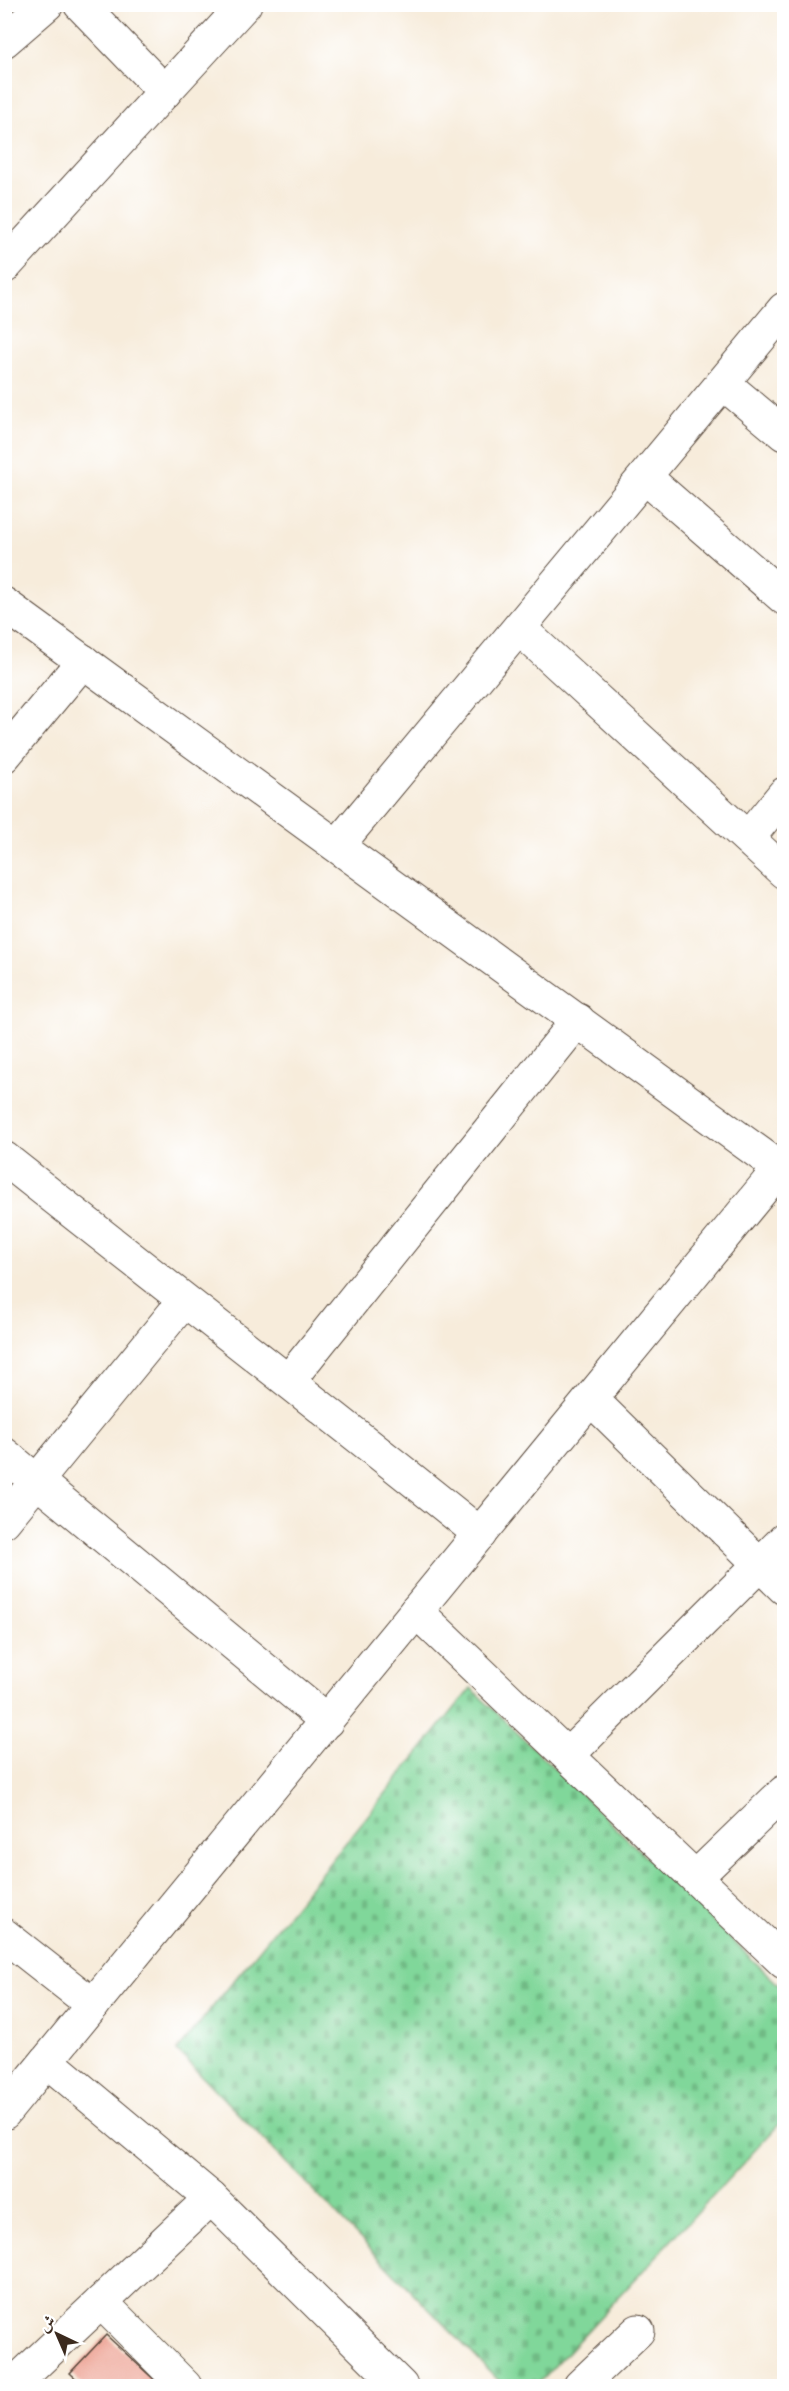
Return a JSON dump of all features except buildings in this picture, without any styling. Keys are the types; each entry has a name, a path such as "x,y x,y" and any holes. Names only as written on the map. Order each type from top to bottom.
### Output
{"street":[{"path":"4,41 47,4"},
{"path":"80,4 165,92"},
{"path":"4,267 245,4"},
{"path":"338,845 784,309"},
{"path":"723,383 784,434"},
{"path":"645,477 784,598"},
{"path":"4,604 783,1167 4,2113"},
{"path":"519,628 784,872"},
{"path":"4,756 83,661"},
{"path":"748,838 784,794"},
{"path":"289,1380 578,1020"},
{"path":"4,1158 184,1301 289,1380 480,1534"},
{"path":"4,1521 184,1301"},
{"path":"591,1399 784,1588"},
{"path":"4,1454 327,1721"},
{"path":"568,1755 784,1540"},
{"path":"416,1611 784,1962"},
{"path":"696,1877 784,1792"},
{"path":"4,1935 93,2005"},
{"path":"47,2061 211,2198 401,2386"},
{"path":"12,2386 211,2198"},
{"path":"101,2302 185,2386"},
{"path":"580,2386 638,2331"}],"green space":[{"path":"471,1688 784,1990 784,2119 536,2386 504,2386 177,2051"}]}
